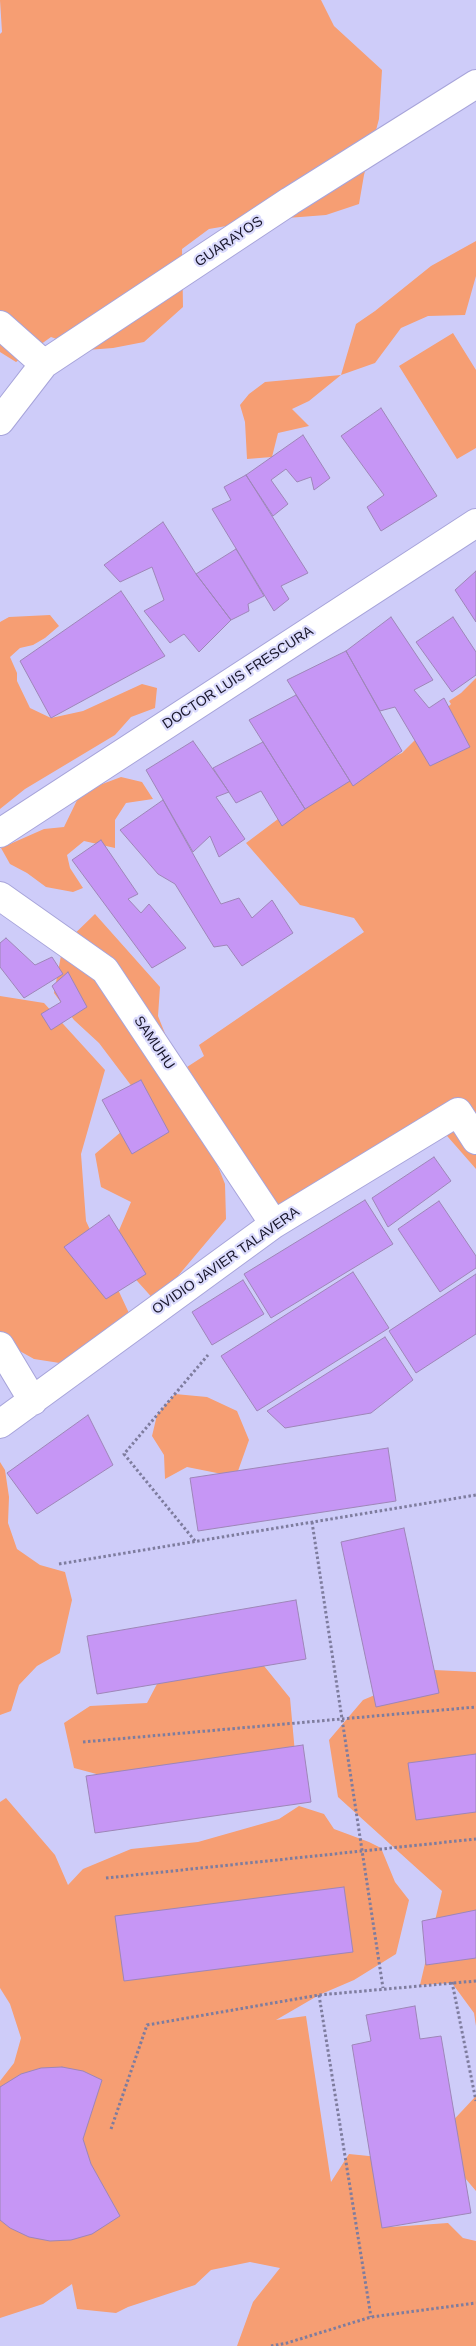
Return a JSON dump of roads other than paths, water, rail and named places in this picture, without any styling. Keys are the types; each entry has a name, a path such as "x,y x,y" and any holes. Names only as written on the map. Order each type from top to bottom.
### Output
{"street":[{"name":"GUARAYOS","path":"0,421 44,364 290,201 476,84"},
{"path":"0,325 44,364"},
{"name":"DOCTOR LUIS FRESCURA","path":"0,833 476,523"},
{"name":"SAMUHU","path":"0,896 105,970 274,1224"},
{"name":"OVIDIO JAVIER TALAVERA","path":"0,1424 274,1224 458,1112 476,1140"},
{"path":"0,1346 33,1401"}]}
